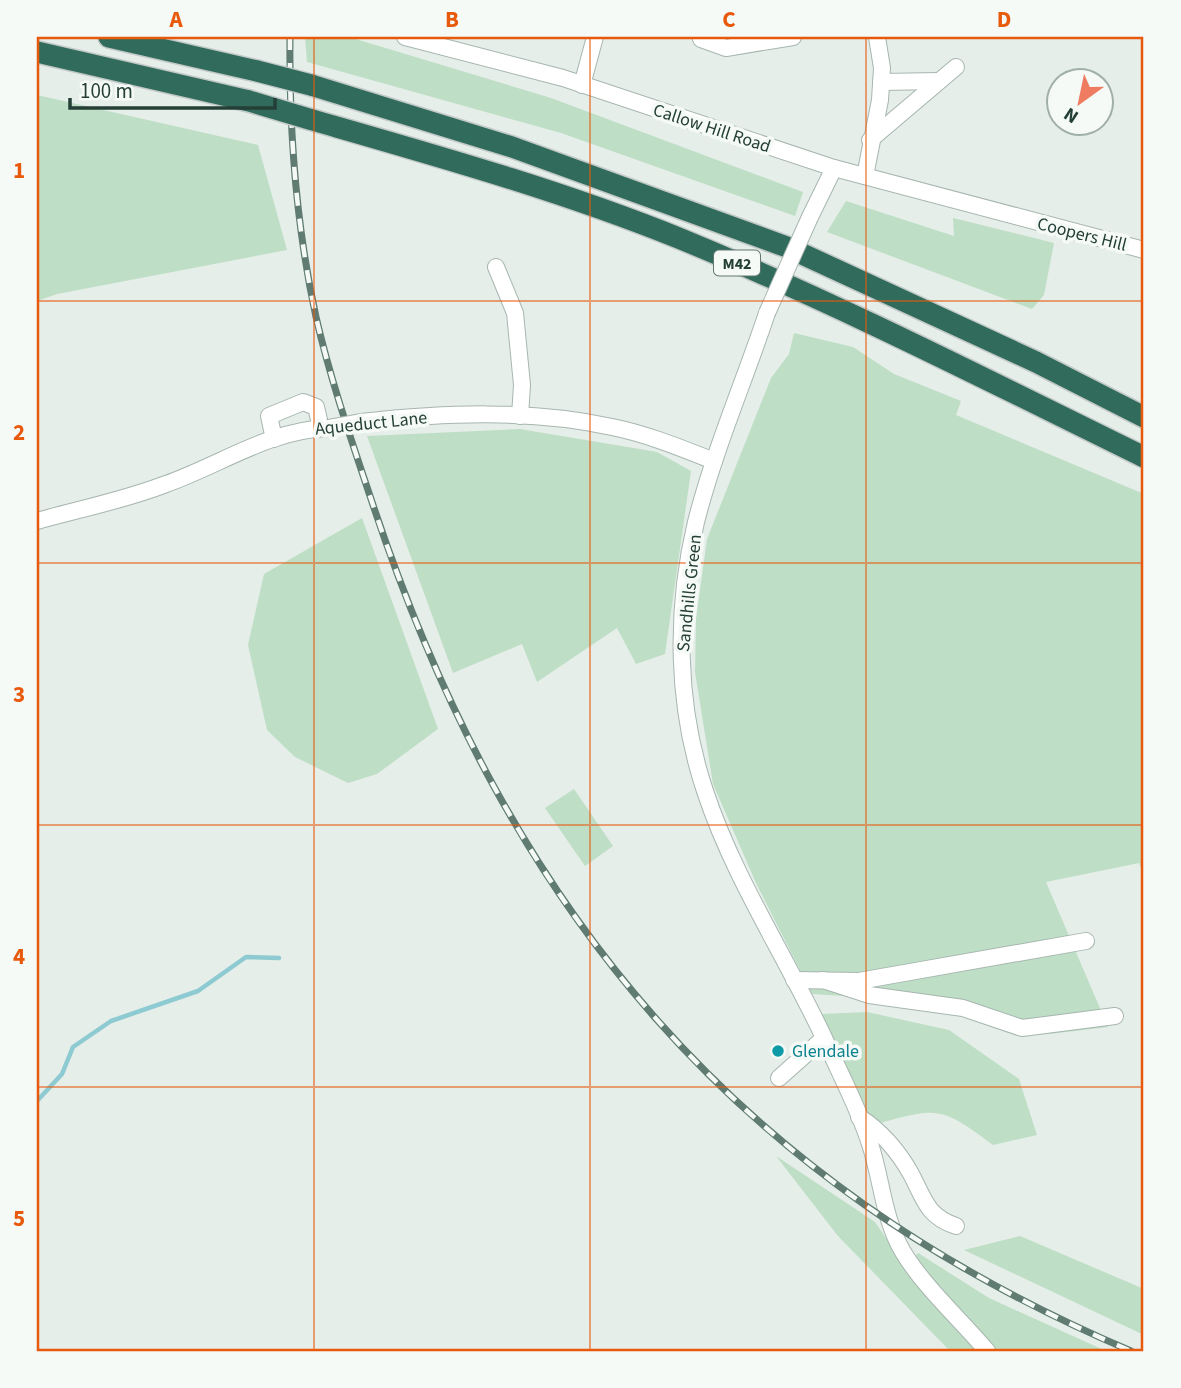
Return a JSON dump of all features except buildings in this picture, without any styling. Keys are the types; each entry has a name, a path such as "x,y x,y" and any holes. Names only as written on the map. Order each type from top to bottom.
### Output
{"highway":[{"name":"M42","path":"109,37 311,85 512,147 787,247 1036,362 1144,417"},
{"name":"M42","path":"37,52 249,100 507,176 679,238 851,312 1144,457"}],"street":[{"name":"Callow Hill Road","path":"405,37 582,85 834,168 1020,218"},
{"path":"582,85 595,37"},
{"path":"702,37 701,39 726,48 793,37"},
{"path":"865,176 881,82 877,37"},
{"path":"870,140 956,66"},
{"path":"881,82 939,81"},
{"name":"Sandhills Green","path":"834,168 767,313 714,461 696,523 682,628 683,691 705,791 747,894 824,1038 871,1145 886,1213 894,1234 914,1267 987,1351"},
{"name":"Coopers Hill","path":"1020,218 1144,250"},
{"path":"496,267 515,313 522,385 520,416"},
{"path":"274,439 269,416 303,402 316,407 325,428"},
{"name":"Aqueduct Lane","path":"37,521 165,485 299,430 360,422 441,415 520,416 613,427 714,461"},
{"path":"794,980 859,981 1086,941"},
{"path":"823,981 869,995 963,1008 1022,1028 1115,1016"},
{"path":"779,1078 824,1038"},
{"path":"859,1117 873,1125 902,1160 925,1206 933,1216 956,1226"}],"green space":[{"path":"305,37 349,37 551,98 803,192 795,216 561,133 307,62"},
{"path":"37,95 258,145 287,250 57,294 37,301"},
{"path":"846,201 954,236 953,218 1054,243 1044,295 1032,309 827,232"},
{"path":"794,333 853,347 894,374 961,401 956,415 1144,494 1144,875 1139,863 1046,882 1108,1027 1049,1034 940,1002 812,994 756,883 713,784 695,672 696,619 707,539 771,378 789,354"},
{"path":"520,429 657,452 691,471 665,654 636,664 617,628 537,682 522,644 453,673 367,436"},
{"path":"362,518 438,729 377,774 348,783 295,757 267,730 248,645 264,574"},
{"path":"574,789 613,846 585,866 545,808"},
{"path":"867,1012 949,1030 1019,1079 1037,1135 993,1145 960,1122 936,1113 911,1115 873,1125 821,1014"},
{"path":"776,1156 875,1222 894,1250 978,1351 950,1351 838,1236"},
{"path":"1020,1236 1144,1289 1144,1335 964,1250"},
{"path":"918,1253 989,1298 1106,1351 995,1351 924,1272 914,1258"}],"waterway":[{"path":"37,1101 62,1074 73,1047 111,1021 198,991 246,957 279,958"}],"railway":[{"path":"290,37 293,143 303,248 316,317 343,413 374,508 429,653 494,786 569,908 655,1018 753,1117 865,1205 991,1283 1131,1351"}],"place":[{"name":"Glendale","path":"778,1051"}]}
